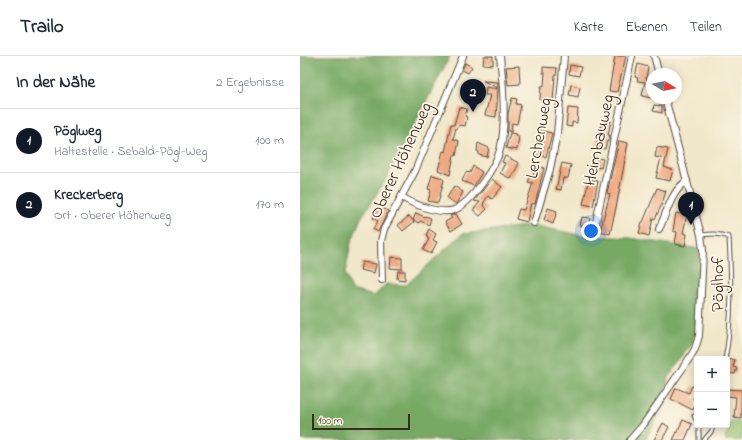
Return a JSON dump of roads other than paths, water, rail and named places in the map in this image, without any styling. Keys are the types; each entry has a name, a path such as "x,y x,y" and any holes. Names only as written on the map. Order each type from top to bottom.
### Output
{"street":[{"name":"Oberer Höhenweg","path":"382,280 381,241 384,229 402,197 427,145 464,56"},
{"path":"402,197 435,210 454,210 468,200 479,188 500,151 504,121 500,56"},
{"name":"Lerchenweg","path":"534,223 550,169 557,134 564,56"},
{"name":"Heimbauweg","path":"594,231 632,56"},
{"path":"654,56 657,68"},
{"path":"630,440 643,426 695,349 699,336 703,250 701,235 667,104"},
{"path":"659,229 675,192 680,185 687,181"}],"lane":[{"name":"Pöglhof","path":"701,235 716,233 729,237 730,318 726,356"},
{"path":"699,428 699,440"},
{"path":"704,440 712,428"}],"place":[{"name":"Kreckerberg","path":"473,112"},
{"name":"Pöglweg","path":"691,225"}]}
